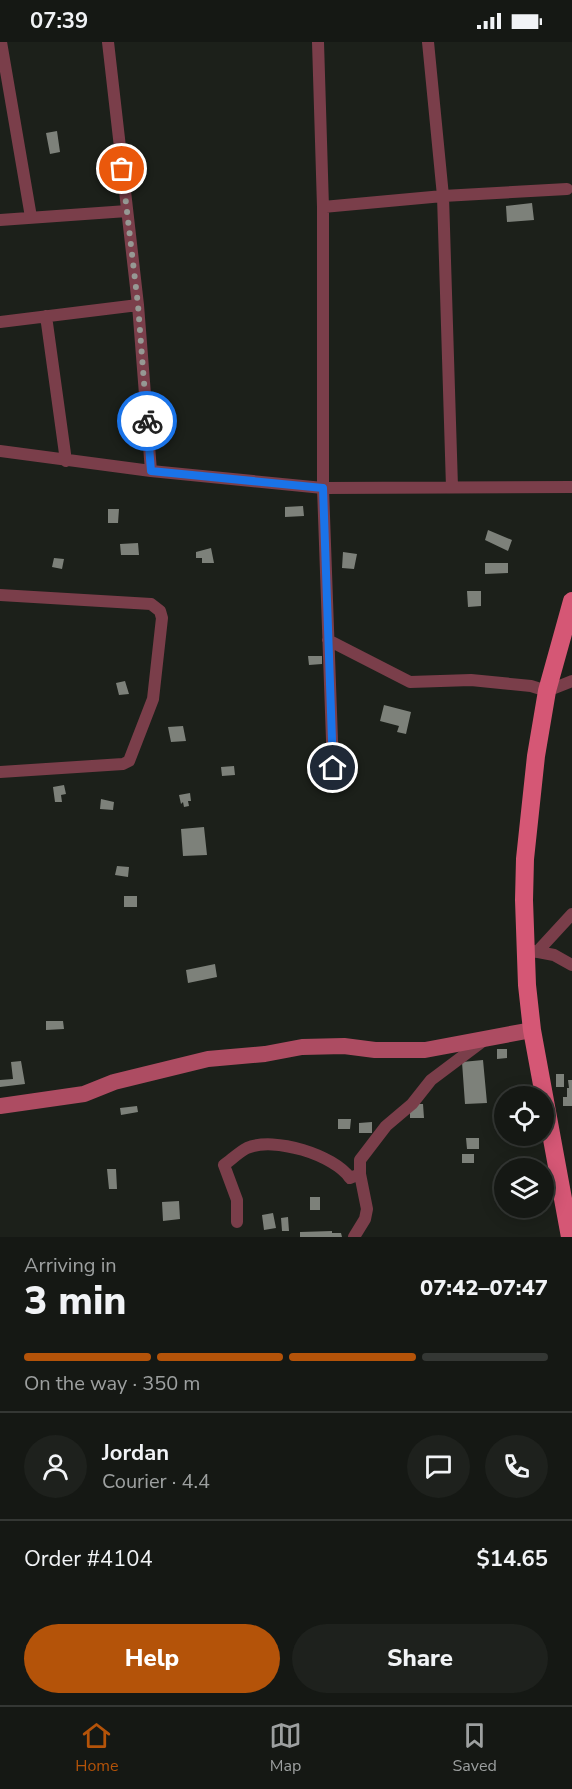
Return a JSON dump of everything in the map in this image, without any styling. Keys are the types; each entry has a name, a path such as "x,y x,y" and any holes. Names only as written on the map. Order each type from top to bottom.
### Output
{"main road":[{"path":"570,1237 532,1030 532,950 525,859 536,756 547,691 568,631 572,601"}],"street":[{"path":"1,42 31,217"},
{"path":"108,42 138,305 151,471"},
{"path":"318,42 323,207 323,488 333,768"},
{"path":"428,42 443,196 452,487"},
{"path":"323,207 443,196 567,189"},
{"path":"0,220 127,212"},
{"path":"0,322 138,305"},
{"path":"46,316 66,461"},
{"path":"0,451 151,471 323,488 572,487"},
{"path":"0,595 151,604 160,611 162,618 153,699 129,761 123,764 0,772"},
{"path":"328,640 410,682 471,680 531,686 547,691 572,681"},
{"path":"532,950 572,914"},
{"path":"532,950 557,956 572,965"},
{"path":"0,1106 84,1094 114,1082 208,1059 265,1054 302,1047 344,1046 375,1050 425,1050 532,1030"},
{"path":"354,1237 368,1209 360,1174 360,1160 386,1126 408,1108 431,1080 487,1038"},
{"path":"237,1222 237,1200 224,1165 247,1148 266,1145 296,1147 345,1170 350,1178 360,1174"}],"building":[{"path":"57,131 60,152 50,154 46,133"},
{"path":"532,203 534,220 507,222 506,206"},
{"path":"303,506 304,516 285,517 285,507"},
{"path":"108,509 119,509 118,523 108,523"},
{"path":"488,530 512,540 508,551 485,540"},
{"path":"138,543 139,555 121,555 120,544"},
{"path":"211,548 214,563 202,563 202,558 196,558 196,552"},
{"path":"343,552 357,554 354,569 342,568"},
{"path":"54,558 64,559 62,569 52,567"},
{"path":"485,563 508,563 508,573 485,574"},
{"path":"467,591 481,591 481,606 468,607"},
{"path":"308,656 322,656 322,664 309,665"},
{"path":"125,681 129,694 119,695 116,683"},
{"path":"384,705 411,712 406,734 397,732 399,726 380,721"},
{"path":"183,726 186,741 171,742 168,727"},
{"path":"234,766 235,775 222,776 221,767"},
{"path":"64,785 66,794 61,795 62,802 55,802 53,787"},
{"path":"190,793 189,806 184,807 179,795"},
{"path":"101,799 114,802 113,810 100,809"},
{"path":"204,827 207,855 183,856 181,829"},
{"path":"117,866 129,867 128,877 115,875"},
{"path":"124,896 137,896 137,907 124,907"},
{"path":"215,964 217,977 188,983 186,970"},
{"path":"46,1021 63,1021 64,1029 46,1030"},
{"path":"497,1049 507,1049 507,1058 497,1059"},
{"path":"483,1060 487,1103 465,1104 462,1062"},
{"path":"21,1061 25,1084 0,1087 0,1080 13,1079 11,1062"},
{"path":"556,1074 564,1074 564,1087 556,1087"},
{"path":"568,1080 572,1080 572,1106 563,1106 563,1097 567,1097 567,1088 569,1088"},
{"path":"413,1104 423,1104 424,1118 410,1118 410,1109"},
{"path":"137,1106 138,1112 121,1115 120,1108"},
{"path":"338,1119 351,1119 350,1129 338,1129"},
{"path":"372,1122 372,1133 359,1133 359,1123"},
{"path":"466,1138 479,1138 479,1149 467,1149"},
{"path":"462,1154 474,1154 474,1163 462,1163"},
{"path":"107,1169 116,1169 117,1189 109,1189"},
{"path":"310,1197 320,1197 320,1210 310,1210"},
{"path":"179,1201 180,1219 163,1221 162,1202"},
{"path":"273,1213 276,1228 264,1230 262,1215"},
{"path":"288,1217 289,1231 282,1231 281,1218"},
{"path":"332,1231 332,1233 341,1233 342,1237 300,1237 300,1232"}],"way so far":[{"path":"122,169 138,305 147,421"}],"route":[{"path":"147,421 151,471 323,488 333,768"}]}
